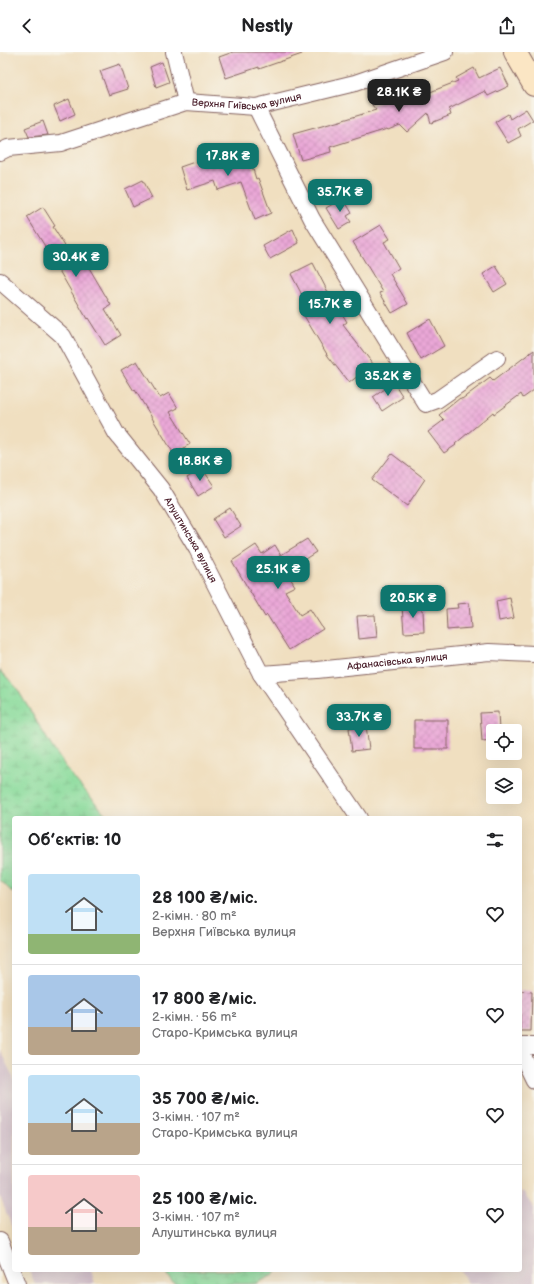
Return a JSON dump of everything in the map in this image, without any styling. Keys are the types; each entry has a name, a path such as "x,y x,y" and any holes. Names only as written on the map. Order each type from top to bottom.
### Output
{"street":[{"path":"174,52 186,102"},
{"name":"Верхня Гиївська вулиця","path":"0,152 8,148 61,143 186,102 256,107 356,83 445,52"},
{"path":"515,52 534,85"},
{"path":"256,107 312,219 426,404 437,400 496,358"},
{"name":"Алуштинська вулиця","path":"0,282 63,336 116,433 161,489 197,549 261,674 358,816"},
{"name":"Афанасівська вулиця","path":"261,674 317,670 489,652 534,654"},
{"path":"522,1046 534,1046"},
{"path":"522,1055 534,1080"},
{"path":"0,1241 12,1271"},
{"path":"12,1272 17,1284"}],"shaded area":[{"path":"0,1050 12,1075 12,1227 0,1197"},
{"path":"522,1193 524,1194 534,1208 534,1284 468,1284 461,1272 522,1272"},
{"path":"30,1272 92,1272 95,1284 35,1284"}],"green space":[{"path":"0,670 16,687 52,747 72,776 107,816 12,816 12,892 0,880"},
{"path":"164,1272 275,1272 273,1275 255,1284 175,1284"}],"building":[{"path":"233,52 302,52 302,54 259,69 259,67 226,78 219,57"},
{"path":"162,62 169,82 156,87 150,67"},
{"path":"120,64 128,89 109,95 100,71"},
{"path":"474,68 479,78 500,68 509,86 488,96 485,91 449,109 451,115 431,123 428,113 407,132 400,125 330,147 331,152 301,160 293,134 376,110 372,105 407,92 410,100 458,81 456,78"},
{"path":"69,99 75,114 60,121 54,106"},
{"path":"526,109 533,120 518,129 521,136 508,143 495,122 508,114 510,119"},
{"path":"43,121 48,135 29,137 25,128"},
{"path":"236,146 239,156 248,153 256,179 258,178 271,213 255,220 241,182 218,190 215,181 187,190 180,167"},
{"path":"143,180 152,198 133,207 125,189"},
{"path":"343,198 352,213 347,216 351,222 339,229 326,208"},
{"path":"43,207 55,226 53,227 80,270 88,266 111,305 105,309 121,335 105,345 88,318 87,319 57,267 56,268 44,249 46,248 27,217"},
{"path":"381,225 390,239 384,242 399,268 390,274 408,304 392,313 380,293 383,292 353,242"},
{"path":"293,229 299,243 270,259 263,246"},
{"path":"313,263 331,298 332,297 347,322 343,325 373,364 349,383 328,356 303,314 310,310 291,274"},
{"path":"496,266 507,284 494,292 483,274"},
{"path":"430,319 444,346 421,360 407,333"},
{"path":"534,350 534,390 523,398 521,394 494,414 493,412 455,444 456,445 444,453 428,432 444,420 439,415 460,398 462,399 490,378 493,381"},
{"path":"137,361 160,398 169,393 178,408 170,412 190,444 174,454 121,370"},
{"path":"394,383 403,397 382,411 373,397"},
{"path":"392,454 425,479 407,506 372,480"},
{"path":"202,468 214,486 198,496 187,478"},
{"path":"230,508 241,526 224,537 213,519"},
{"path":"307,539 316,552 286,571 295,586 285,591 300,615 310,609 323,629 289,650 267,615 265,617 232,561 256,545 262,554 275,545 281,555"},
{"path":"510,598 514,618 499,621 496,601"},
{"path":"469,603 471,628 447,630 446,609 458,608 457,604"},
{"path":"420,605 421,610 423,610 424,632 404,633 402,606"},
{"path":"375,615 377,637 359,639 357,616"},
{"path":"498,712 499,724 486,724 486,741 482,741 480,713"},
{"path":"414,720 448,720 448,749 414,749"},
{"path":"366,725 369,749 352,751 349,728"},
{"path":"522,991 532,992 531,1031 522,1031"}]}
